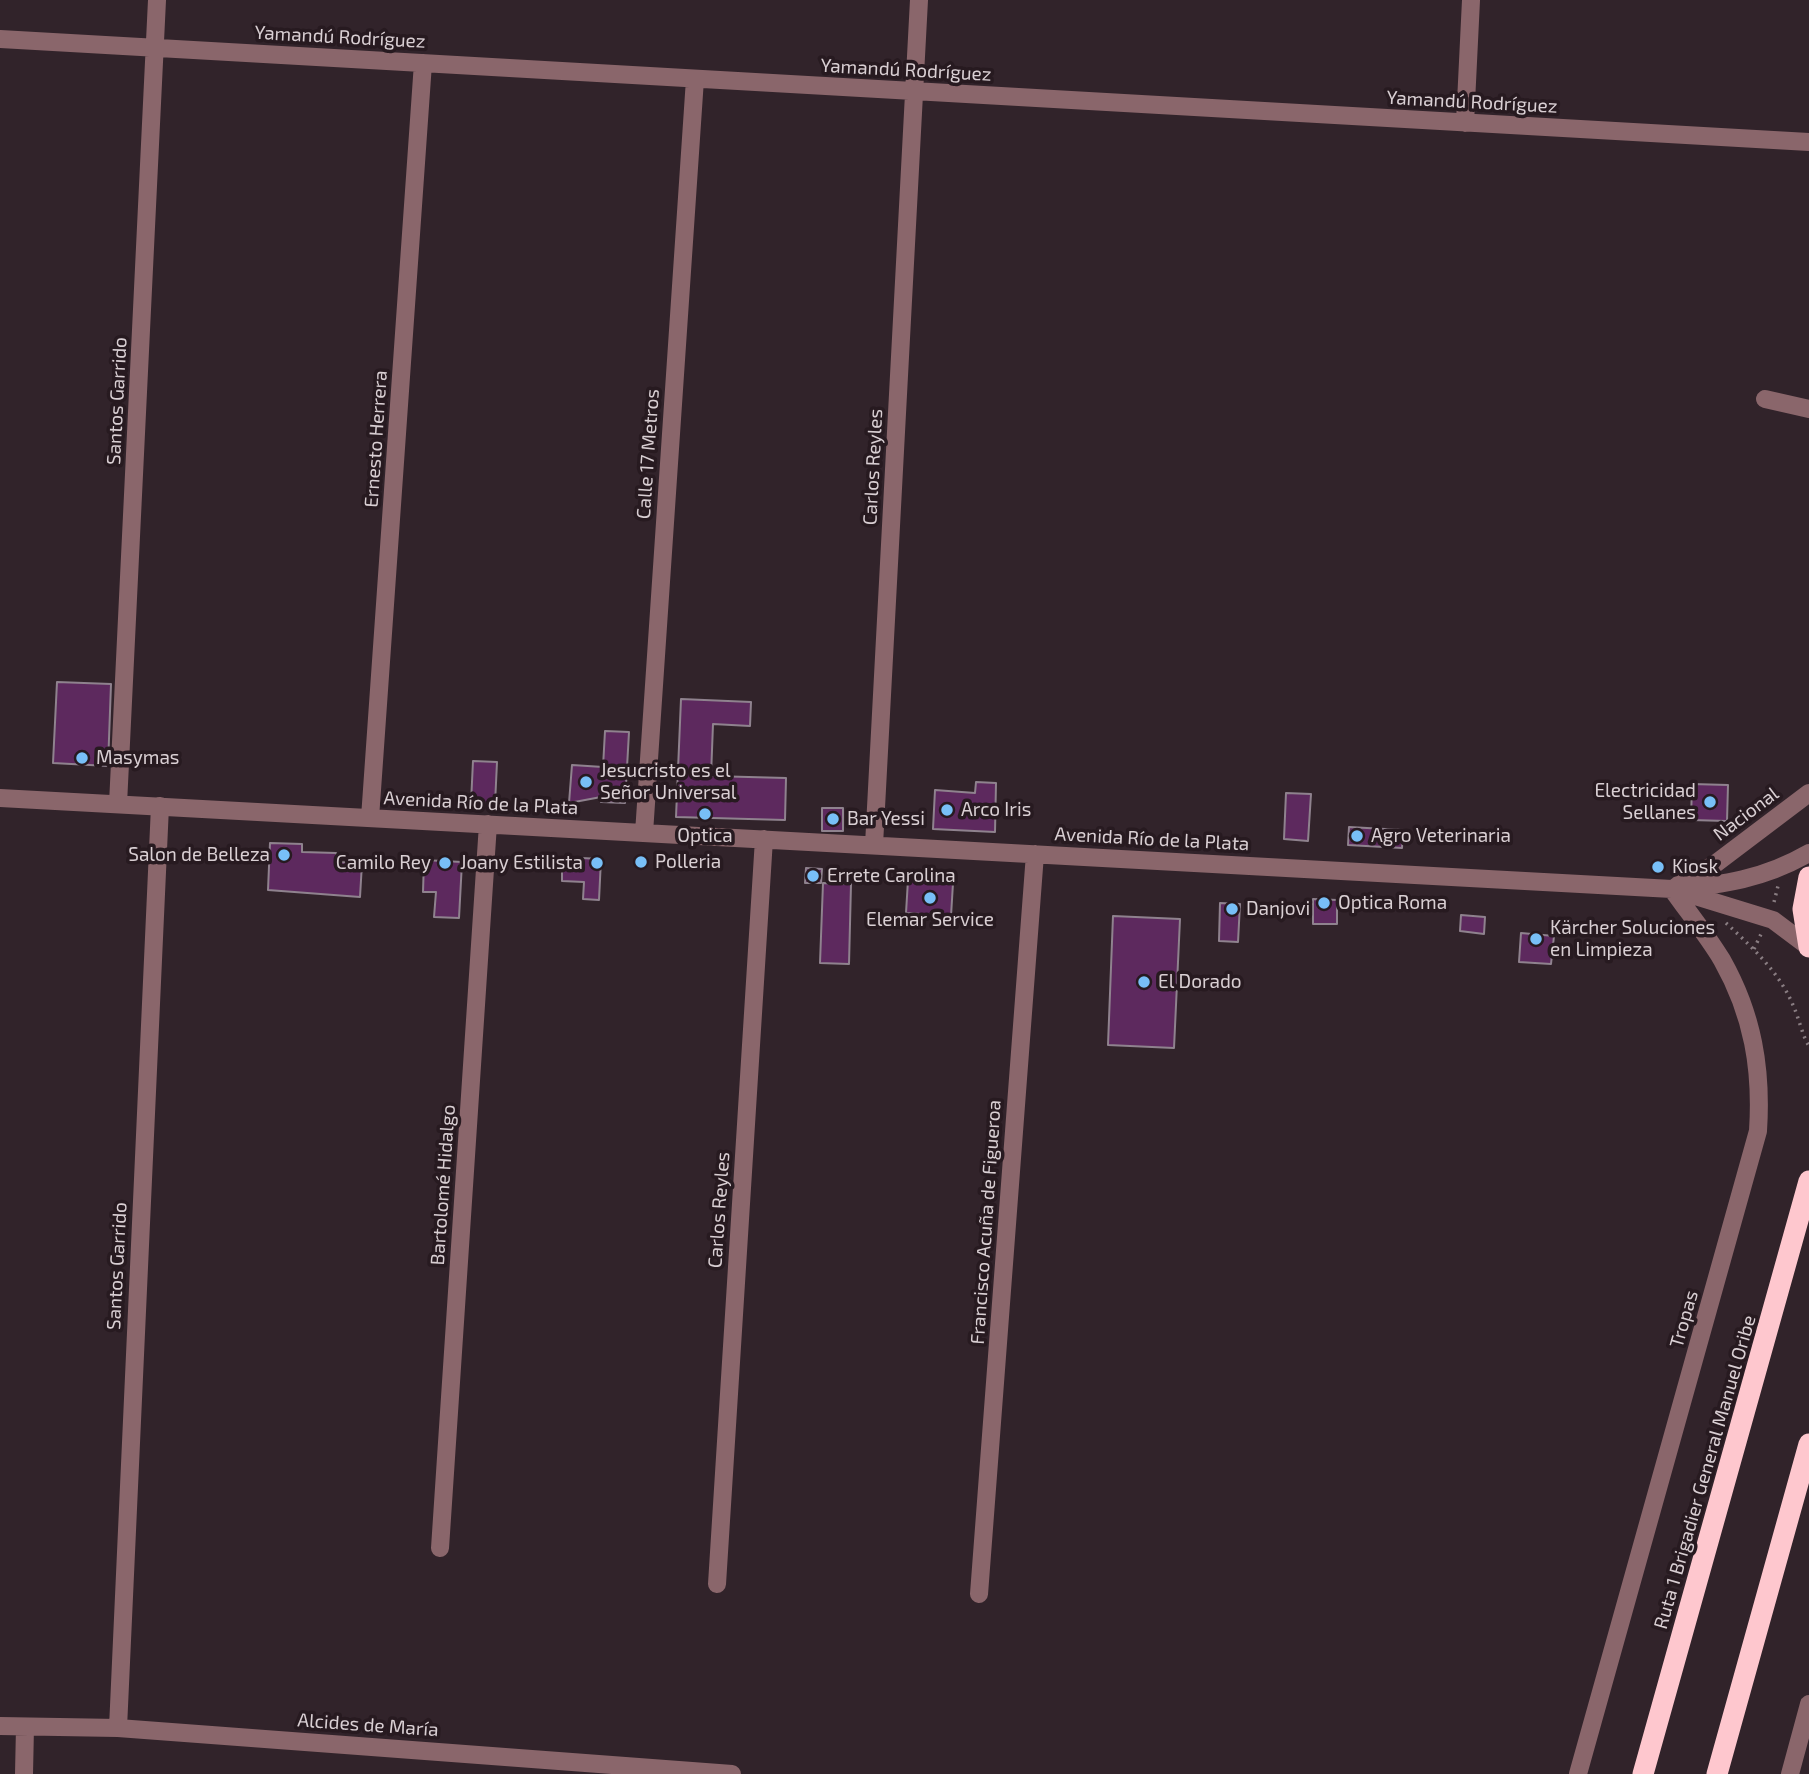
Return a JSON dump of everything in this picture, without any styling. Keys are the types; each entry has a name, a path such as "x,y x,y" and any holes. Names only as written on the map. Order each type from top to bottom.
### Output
{"highway":[{"path":"1809,877 1803,909 1809,947"},
{"name":"Ruta 1 Brigadier General Manuel Oribe","path":"1643,1774 1809,1181"},
{"path":"1717,1774 1809,1444"}],"street":[{"name":"Santos Garrido","path":"118,804 157,0"},
{"name":"Carlos Reyles","path":"874,845 919,0"},
{"path":"1465,123 1471,0"},
{"name":"Yamandú Rodríguez","path":"0,39 1809,142"},
{"name":"Ernesto Herrera","path":"370,818 424,63"},
{"name":"Calle 17 Metros","path":"644,833 695,79"},
{"path":"1765,399 1809,409"},
{"name":"Nacional","path":"1672,889 1715,864 1809,793"},
{"name":"Avenida Río de la Plata","path":"0,798 1672,889 1746,880 1777,869 1809,853"},
{"name":"Santos Garrido","path":"118,1728 160,807"},
{"name":"Bartolomé Hidalgo","path":"440,1548 488,824"},
{"name":"Carlos Reyles","path":"717,1584 764,839"},
{"name":"Francisco Acuña de Figueroa","path":"979,1594 1035,854"},
{"name":"Avenida Río de la Plata","path":"1672,889 1769,919 1809,947"},
{"name":"Tropas","path":"1577,1774 1758,1131 1760,1094 1757,1064 1743,1005 1721,958 1672,889"},
{"path":"1790,1774 1809,1704"},
{"name":"Alcides de María","path":"0,1726 118,1728 732,1774"},
{"path":"24,1774 25,1727"}],"path":[{"path":"1769,919 1778,893 1777,869"},
{"path":"1718,917 1754,949 1782,984 1793,1003 1809,1046"}],"building":[{"path":"57,682 111,684 108,766 53,763"},
{"path":"681,699 751,702 750,726 713,724 711,776 786,778 785,820 676,817"},
{"path":"605,731 629,732 625,803 601,802 601,797 569,803 572,765 603,767"},
{"path":"473,761 497,762 495,804 471,803"},
{"path":"976,782 996,783 995,832 933,829 935,790 975,793"},
{"name":"Electricidad Sellanes","path":"1692,784 1728,785 1727,821 1691,820"},
{"path":"1286,793 1311,794 1308,841 1284,839"},
{"name":"Bar Yessi","path":"822,808 843,808 843,831 822,831"},
{"path":"1349,827 1403,830 1402,848 1348,845"},
{"path":"270,843 302,844 302,852 336,853 336,862 362,863 360,897 268,890"},
{"path":"562,857 601,859 599,900 583,899 584,882 562,881"},
{"path":"424,860 462,862 459,918 434,917 436,892 423,892"},
{"name":"Errete Carolina","path":"806,868 822,869 821,883 805,883"},
{"name":"Elemar Service","path":"908,880 953,883 951,916 906,913"},
{"path":"823,883 851,884 849,964 820,963"},
{"path":"1313,899 1337,900 1337,924 1313,924"},
{"path":"1220,903 1240,904 1238,942 1219,941"},
{"path":"1461,915 1485,917 1484,934 1460,931"},
{"name":"El Dorado","path":"1113,916 1180,919 1174,1048 1108,1045"},
{"path":"1521,933 1554,936 1551,964 1519,962"}],"place":[{"name":"Masymas","path":"82,758"},
{"name":"Jesucristo es el Señor Universal","path":"586,782"},
{"name":"Electricidad Sellanes","path":"1710,802"},
{"name":"Arco Iris","path":"947,810"},
{"name":"Optica","path":"705,814"},
{"name":"Bar Yessi","path":"833,819"},
{"name":"Agro Veterinaria","path":"1357,836"},
{"name":"Salon de Belleza","path":"284,855"},
{"name":"Polleria","path":"641,862"},
{"name":"Camilo Rey","path":"445,863"},
{"name":"Joany Estilista","path":"597,863"},
{"name":"Kiosk","path":"1658,867"},
{"name":"Errete Carolina","path":"813,876"},
{"name":"Elemar Service","path":"930,898"},
{"name":"Optica Roma","path":"1324,903"},
{"name":"Danjovi","path":"1232,909"},
{"name":"Kärcher Soluciones en Limpieza","path":"1536,939"},
{"name":"El Dorado","path":"1144,982"}]}
